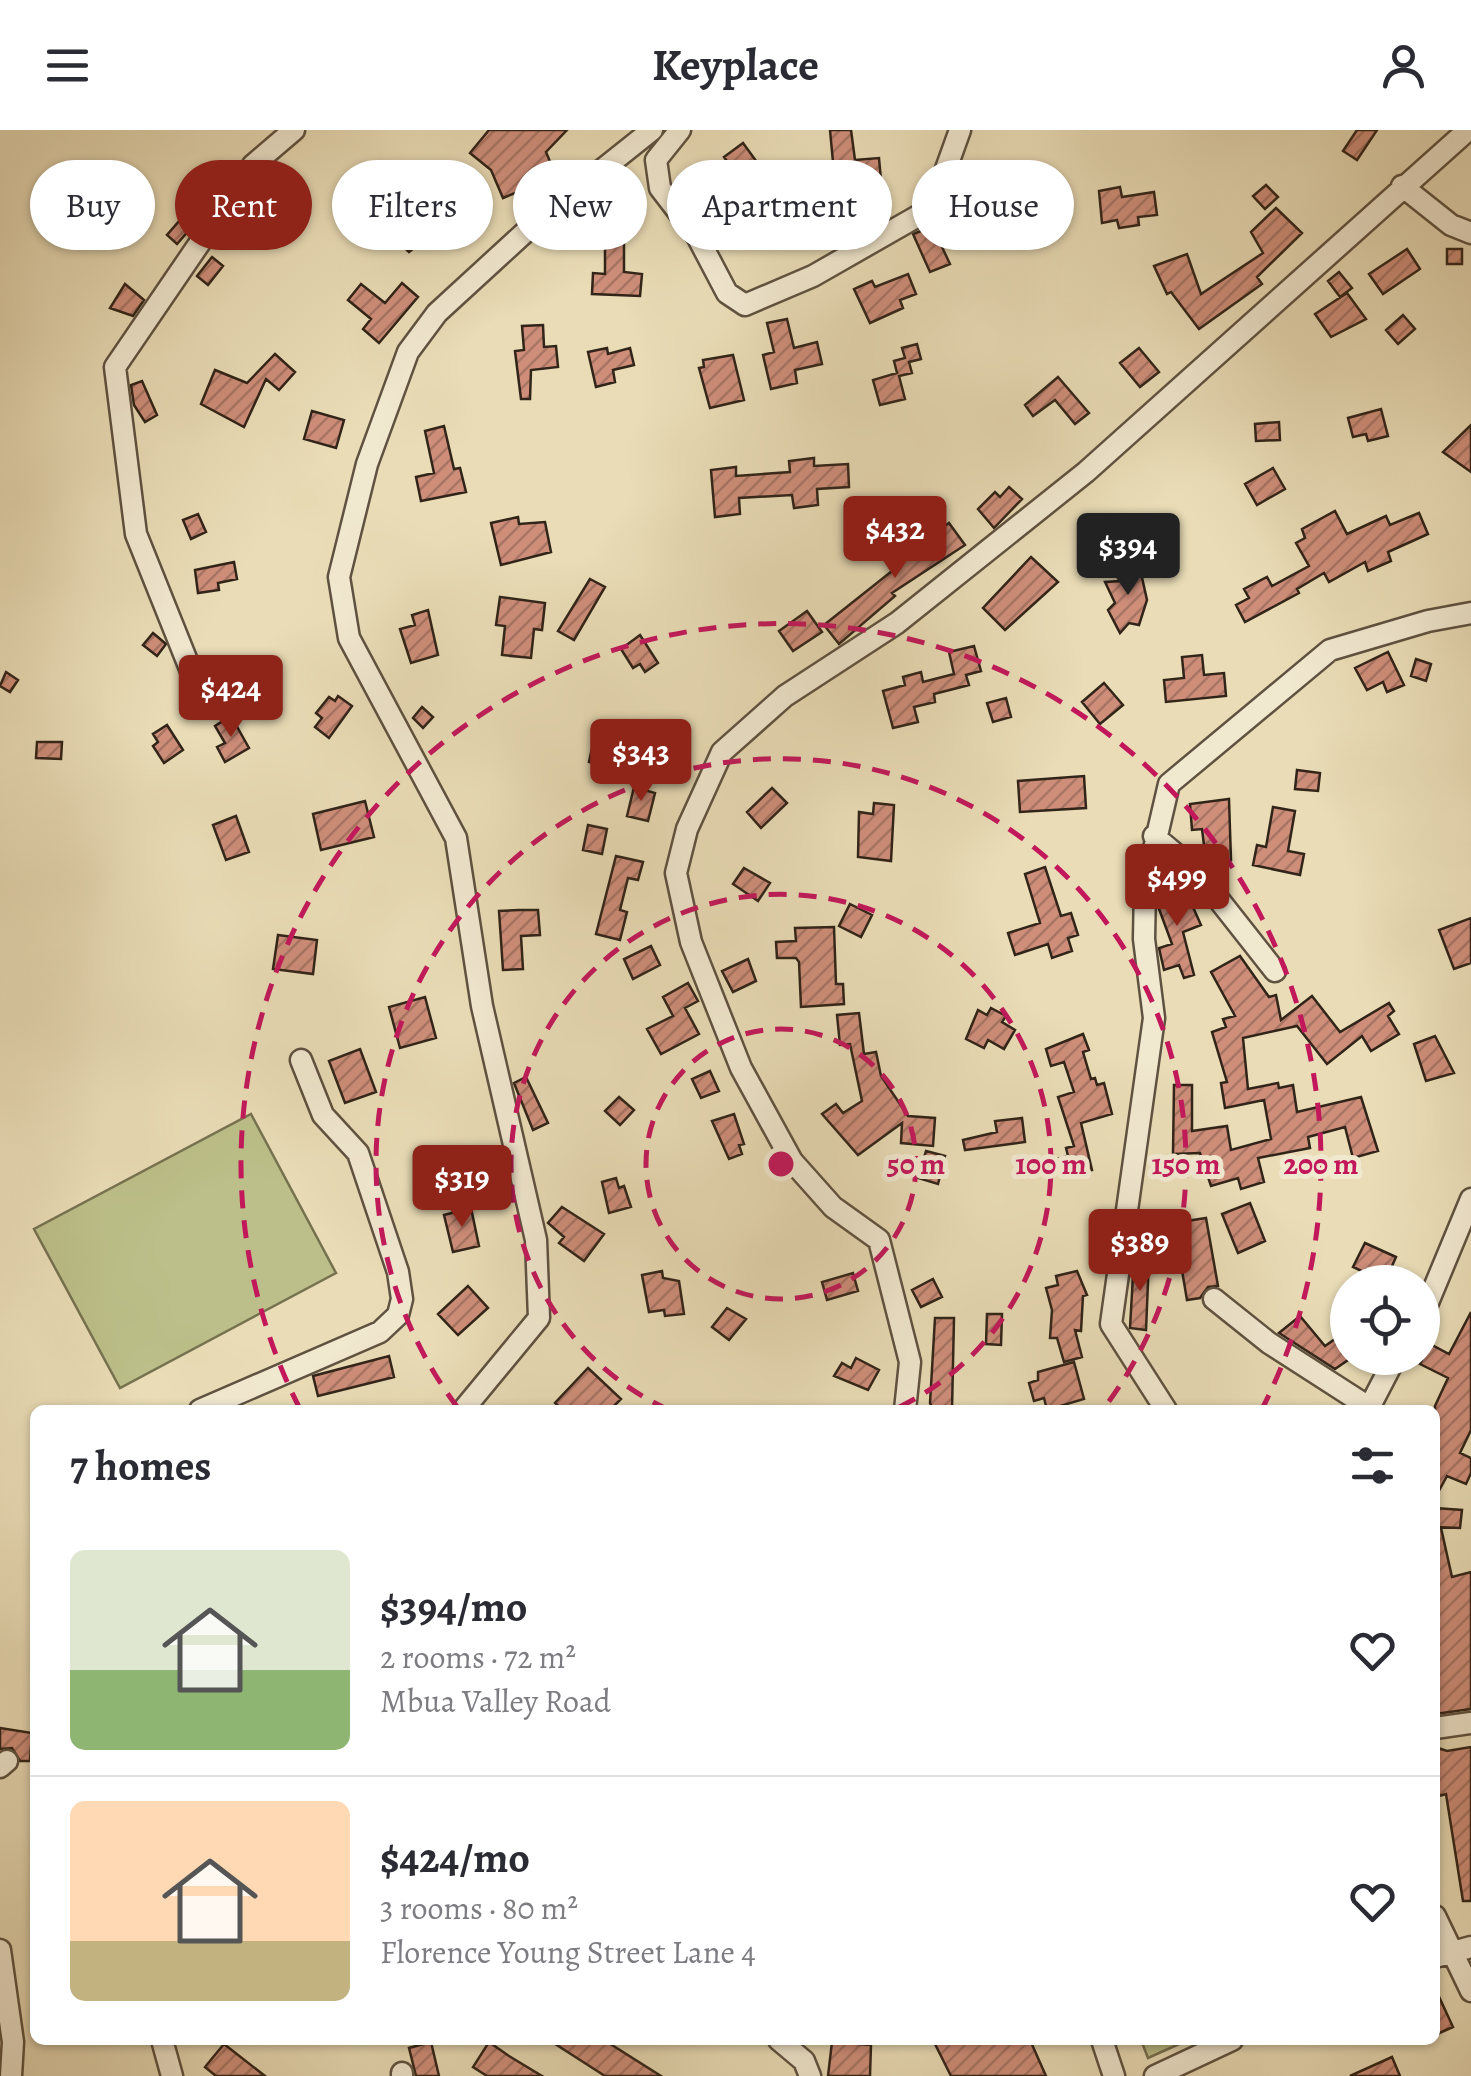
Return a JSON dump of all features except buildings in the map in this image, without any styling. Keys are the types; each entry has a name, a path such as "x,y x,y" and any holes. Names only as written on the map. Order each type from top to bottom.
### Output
{"street":[{"path":"202,701 136,534 116,367 253,166 294,130"},
{"path":"467,1405 539,1318 536,1240 482,1006 456,838 349,638 339,577 367,464 408,352 436,313 534,224 652,130"},
{"path":"680,130 656,160 660,188 697,236 727,293 746,306 813,276 932,208 960,130"},
{"path":"905,1405 910,1362 880,1240 833,1207 792,1161 741,1068 724,1018 705,982 676,872 687,829 722,752 785,696 897,623 1086,472 1468,130"},
{"path":"1402,186 1451,225 1471,232"},
{"path":"1163,1405 1111,1324 1154,1018 1144,939 1145,887 1169,784 1330,650 1428,621 1471,613"},
{"path":"1154,836 1197,872 1275,970"},
{"path":"212,1405 380,1332 398,1315 402,1298 398,1272 358,1153 323,1115 301,1060"},
{"path":"1440,1274 1471,1200"},
{"path":"1214,1299 1268,1343 1362,1405"},
{"path":"1369,1405 1385,1375"},
{"path":"1440,1727 1471,1724"},
{"path":"1440,1926 1471,1991"},
{"path":"0,1950 13,2042 11,2076"},
{"path":"163,2045 172,2076"},
{"path":"1104,2045 1114,2076"},
{"path":"1155,2076 1221,2045"}],"green space":[{"path":"251,1114 336,1273 120,1388 34,1229"},
{"path":"1143,2045 1177,2045 1148,2058"}]}
